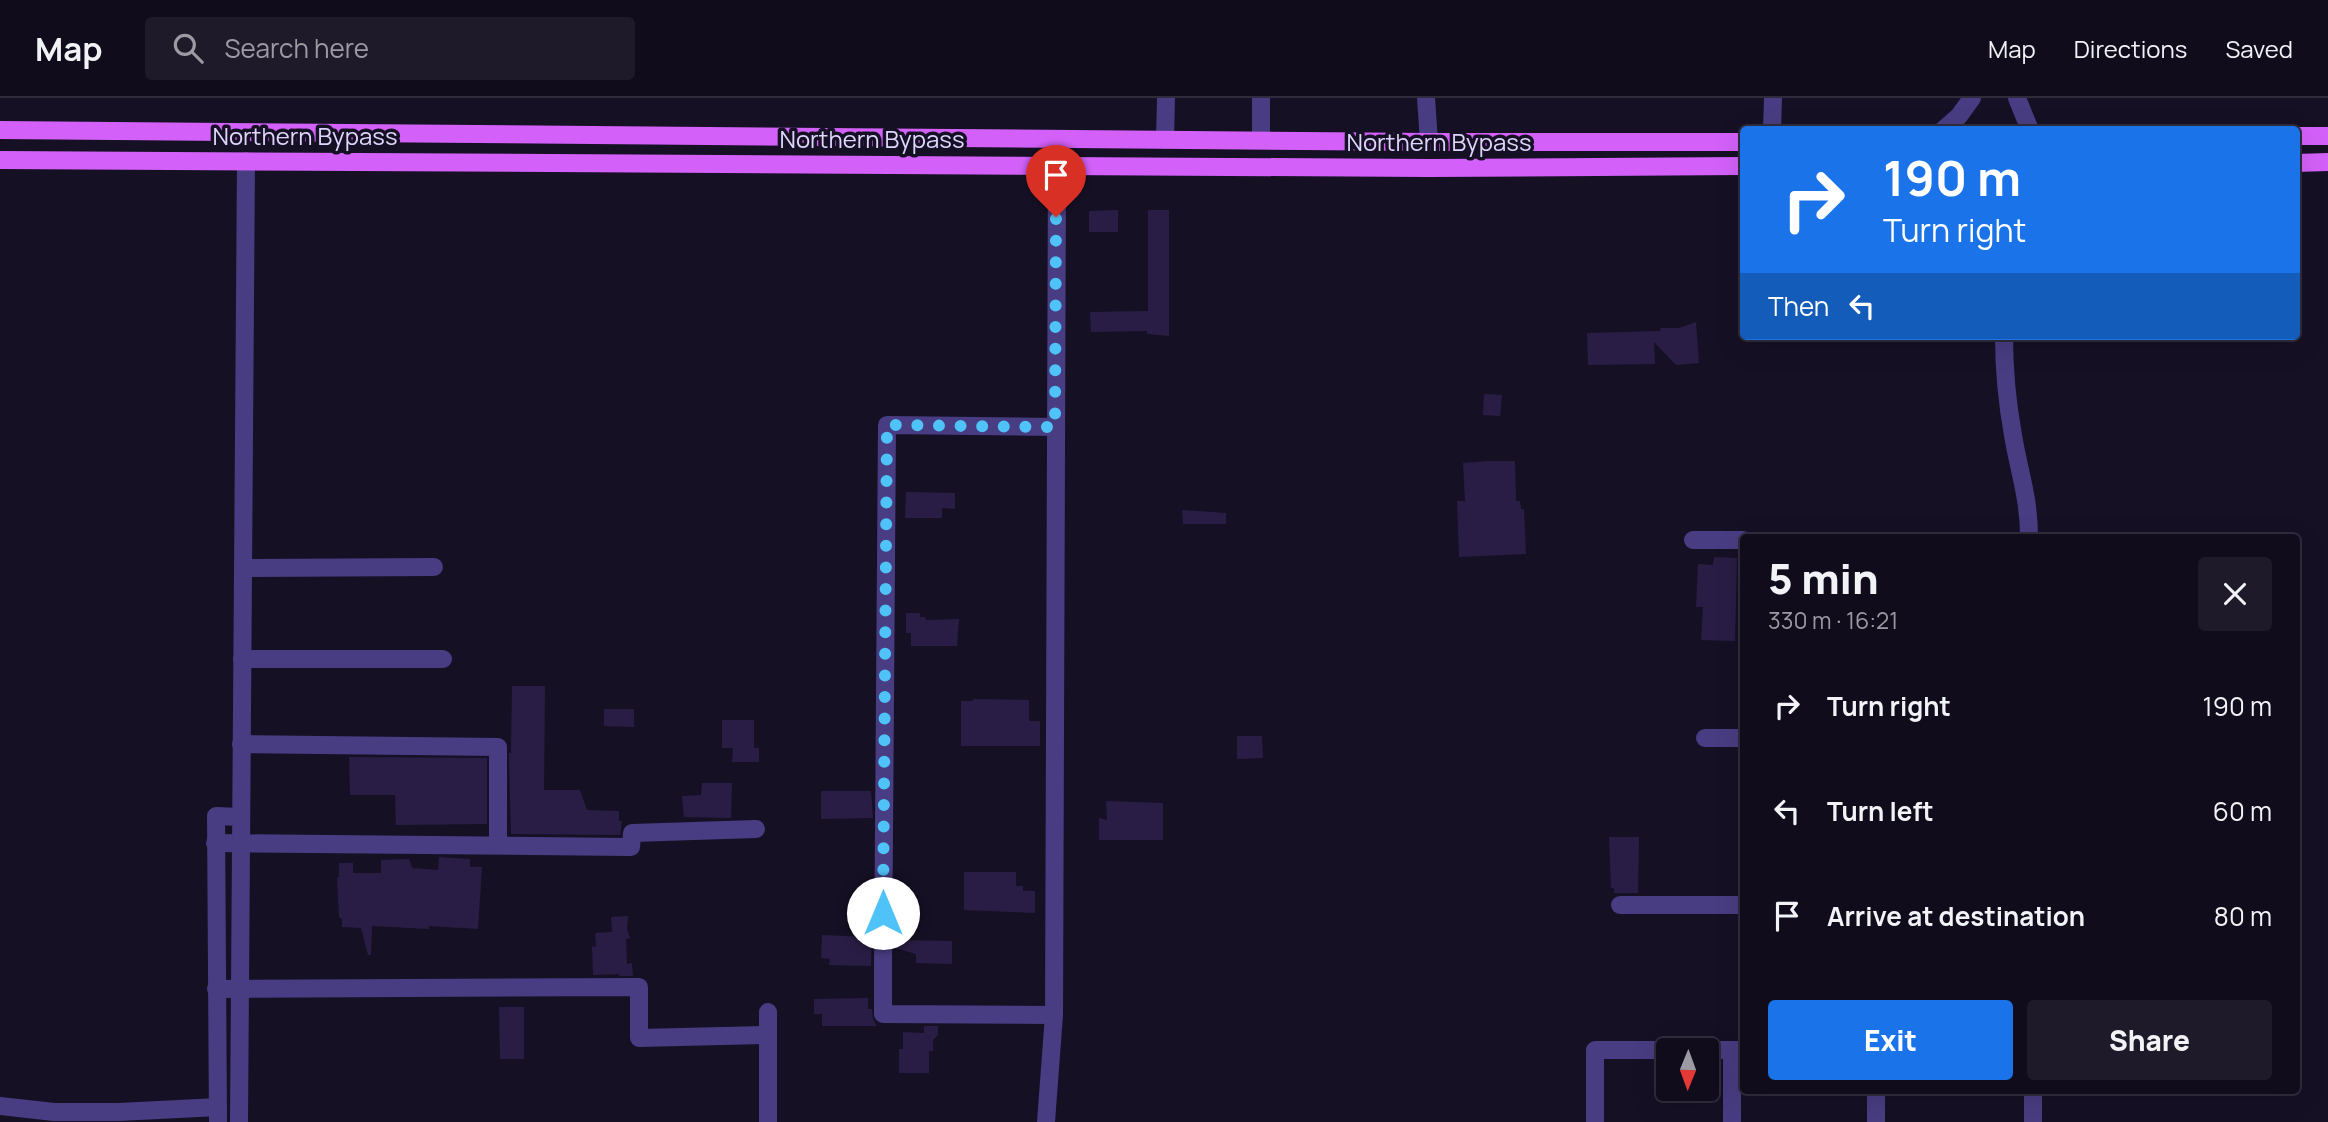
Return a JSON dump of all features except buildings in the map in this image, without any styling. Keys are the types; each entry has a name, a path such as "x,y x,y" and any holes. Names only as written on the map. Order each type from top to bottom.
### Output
{"main road":[{"name":"Northern Bypass","path":"0,130 1261,141 1740,142"},
{"path":"33,130 33,160"},
{"path":"2300,136 2328,136"},
{"path":"1670,142 1670,167"},
{"name":"Northern Bypass","path":"0,160 1428,168 1740,166"},
{"path":"2300,163 2328,162"}],"street":[{"path":"1165,140 1166,98"},
{"path":"1261,98 1261,141"},
{"path":"1426,98 1429,142"},
{"path":"1772,126 1773,98"},
{"path":"1948,126 1972,98"},
{"path":"2017,98 2028,126"},
{"path":"0,1106 54,1112 218,1116 239,1121 246,161"},
{"path":"1046,1122 1054,1015 1057,165"},
{"path":"2004,340 2013,436 2029,509 2029,534"},
{"path":"1054,1015 883,1014 883,979 887,425 1055,427"},
{"path":"1693,540 1740,540"},
{"path":"243,568 434,567"},
{"path":"242,659 443,659"},
{"path":"1705,738 1740,738"},
{"path":"242,744 498,747 498,845"},
{"path":"218,1116 216,816 241,817"},
{"path":"215,843 631,848 632,833 756,829"},
{"path":"1620,905 1740,905"},
{"path":"216,989 639,987 639,1038 768,1035"},
{"path":"768,1012 768,1122"},
{"path":"1595,1122 1595,1050 1656,1050"},
{"path":"1719,1050 1738,1050 1732,1122"},
{"path":"1876,1094 1876,1122"},
{"path":"2033,1094 2033,1122"}],"route":[{"path":"883,913 887,425 1055,427 1056,217"}]}
